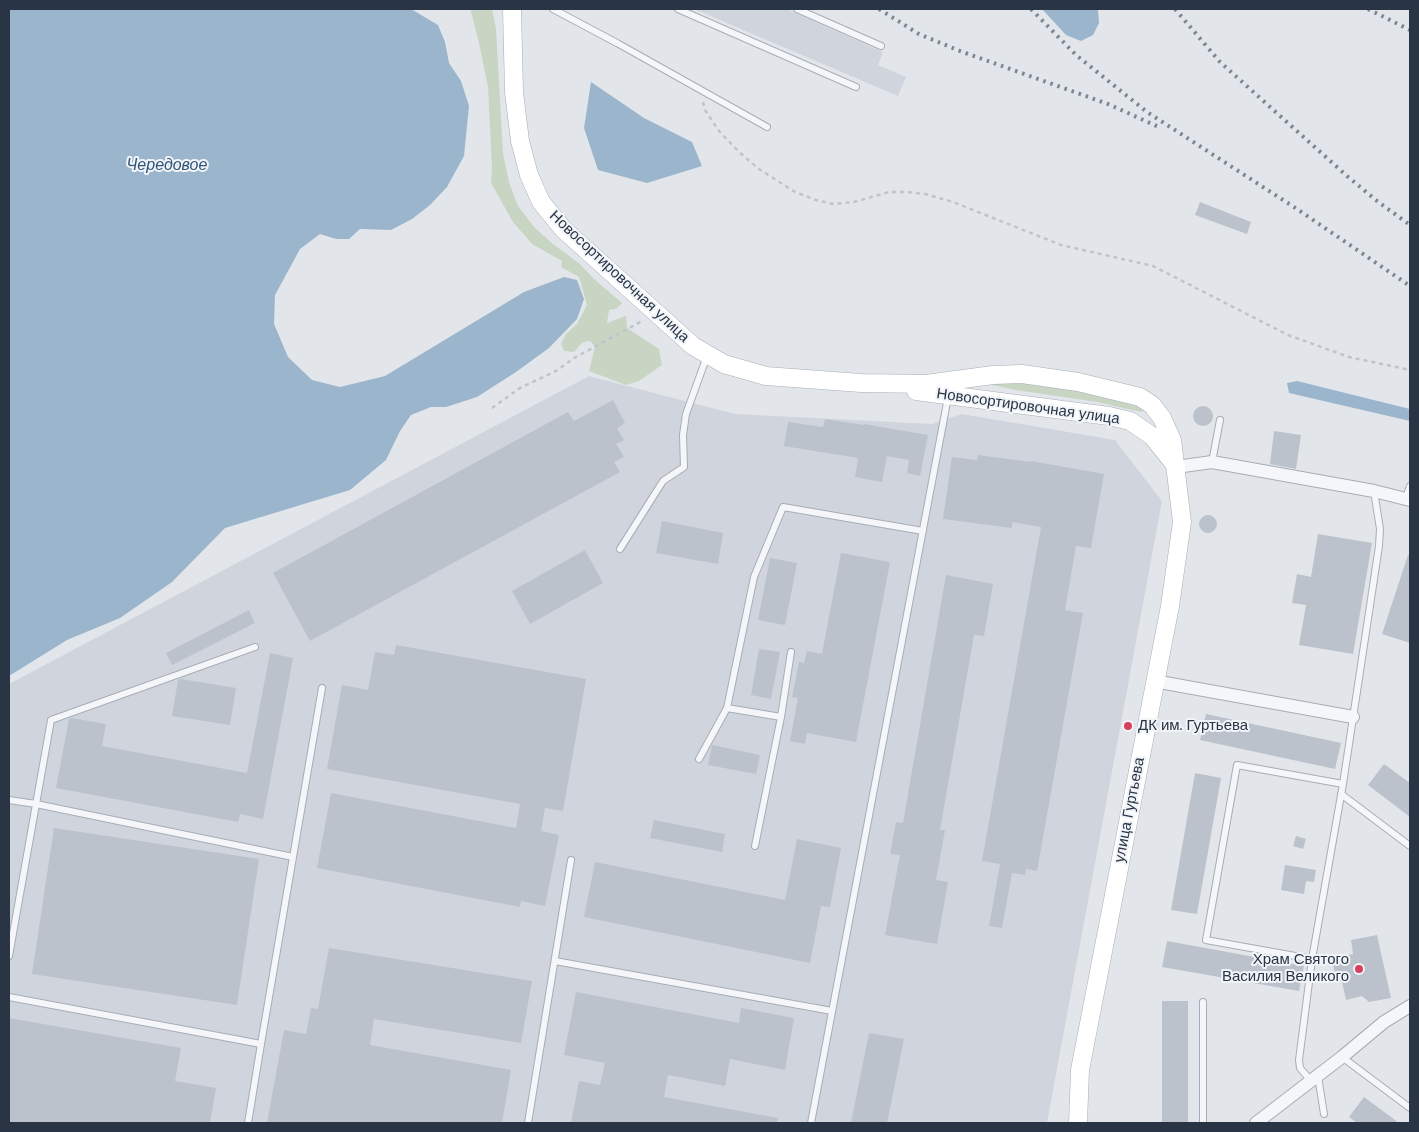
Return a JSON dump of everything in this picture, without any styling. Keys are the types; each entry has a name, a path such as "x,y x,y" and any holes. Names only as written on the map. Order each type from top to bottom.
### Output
{"main road":[{"name":"Новосортировочная улица","path":"512,9 514,92 520,141 529,175 541,202 563,229 686,340 707,355 724,364 766,376 926,384 993,375 1022,374 1078,382 1140,397 1152,405 1162,418 1172,440 1176,467"},
{"name":"Новосортировочная улица","path":"861,382 948,396 1109,416 1130,421 1152,436 1176,467"},
{"name":"улица Гуртьева","path":"1078,1123 1080,1070 1170,606 1182,522 1176,467"}],"street":[{"path":"1176,467 1212,462 1374,491 1408,499"},
{"path":"1154,681 1353,717"},
{"path":"1256,1123 1384,1022 1410,1006"}],"lane":[{"path":"553,9 767,127"},
{"path":"678,9 856,88"},
{"path":"798,9 880,46"},
{"path":"620,549 664,481 684,467 683,435 686,414 707,355"},
{"path":"811,1123 948,396"},
{"path":"1212,462 1220,420"},
{"path":"1408,499 1410,486"},
{"path":"1324,1114 1314,1079 1300,1068 1299,1060 1312,959 1343,784 1379,546 1380,529 1374,491"},
{"path":"699,759 727,708 754,577 783,507 923,531"},
{"path":"9,956 51,720 255,647"},
{"path":"755,846 781,717 791,652"},
{"path":"248,1123 322,688"},
{"path":"727,708 781,717"},
{"path":"1312,959 1206,940 1237,765 1343,784"},
{"path":"1341,794 1410,846"},
{"path":"9,800 293,857"},
{"path":"528,1123 571,860"},
{"path":"555,961 832,1010"},
{"path":"9,997 261,1044"},
{"path":"1203,1002 1203,1123"},
{"path":"1342,1057 1410,1108"}],"path":[{"path":"700,89 705,110 720,131 739,152 759,169 788,187 816,200 833,204 854,202 889,192 907,192 925,194 954,202 1061,245 1153,266 1288,334 1349,357 1410,370"},
{"path":"492,408 520,388 556,371 574,358 628,329"}],"shaded area":[{"path":"694,9 786,9 883,52 878,65 906,77 898,96"},
{"path":"589,376 735,414 932,424 962,414 1115,440 1162,501 1047,1123 9,1123 9,684"}],"green space":[{"path":"469,9 492,9 496,29 503,153 509,182 518,206 535,228 580,264 622,303 616,309 609,310 607,323 626,316 627,328 659,349 662,365 639,381 626,385 589,371 595,347 590,341 583,342 574,352 564,351 561,344 566,334 577,324 587,305 579,277 561,267 562,261 532,244 513,222 491,183 488,87 479,43"},
{"path":"1018,378 1101,395 1143,408 1144,410 1141,412 1097,402 988,384"}],"water":[{"name":"Чередовое","path":"9,9 411,9 438,25 445,42 449,63 461,81 469,106 464,156 447,187 430,205 412,219 391,230 360,229 349,239 336,239 320,234 300,249 275,295 274,324 288,357 312,380 340,387 385,376 524,292 564,277 577,280 584,299 577,319 549,348 516,372 477,397 446,407 431,407 411,415 400,431 386,460 350,490 225,528 172,582 120,618 67,640 9,676"},
{"path":"1042,9 1098,9 1099,23 1093,35 1081,41 1066,35"},
{"path":"591,82 644,118 692,142 702,166 647,183 598,170 584,128"},
{"path":"1297,381 1410,409 1410,421 1289,393 1287,383"}],"building":[{"path":"1200,202 1251,222 1247,234 1195,215"},
{"path":"613,400 625,423 617,428 624,440 616,444 624,457 614,462 620,472 310,641 273,573 568,412 574,421"},
{"path":"1203,406 1210,409 1213,416 1210,423 1203,426 1196,423 1193,416 1196,409"},
{"path":"825,419 928,435 920,476 907,473 909,460 887,456 882,482 855,477 858,458 784,446 788,422 823,427"},
{"path":"1274,431 1301,435 1296,469 1270,464"},
{"path":"978,455 1031,461 1104,474 1091,548 1076,546 1065,610 1083,613 1037,871 1026,869 1025,875 1012,873 1002,928 989,926 1000,864 982,861 1041,527 1012,522 1012,528 943,519 952,457 977,460"},
{"path":"1204,515 1212,515 1217,520 1215,531 1204,533 1199,528 1199,520"},
{"path":"662,521 723,533 718,564 656,553"},
{"path":"1318,534 1372,543 1353,654 1299,645 1306,605 1292,603 1297,574 1311,577"},
{"path":"585,550 603,583 530,624 512,591"},
{"path":"841,553 890,562 856,742 807,733 805,744 790,741 798,698 792,697 799,662 804,663 807,651 822,654"},
{"path":"1408,555 1410,556 1410,643 1382,634"},
{"path":"770,558 797,563 785,625 758,620"},
{"path":"946,575 993,584 984,636 974,635 940,830 945,830 936,880 948,882 937,944 885,935 900,855 890,854 896,822 903,823"},
{"path":"249,610 255,623 172,665 166,653"},
{"path":"396,645 586,679 563,811 545,808 541,831 559,835 545,906 521,901 520,907 317,868 331,793 516,828 520,804 327,769 342,685 368,690 375,652 394,655"},
{"path":"759,649 780,652 771,699 751,695"},
{"path":"270,653 293,658 263,819 240,814 238,822 56,788 69,719 72,718 106,724 102,746 247,773"},
{"path":"178,680 236,688 230,725 172,716"},
{"path":"1206,714 1341,743 1335,769 1200,740"},
{"path":"712,745 760,755 756,774 708,765"},
{"path":"1384,764 1410,783 1410,817 1368,785"},
{"path":"1195,773 1221,778 1197,914 1171,910"},
{"path":"654,820 725,834 722,852 650,838"},
{"path":"54,828 259,859 237,1005 32,974"},
{"path":"1296,836 1306,839 1303,849 1293,846"},
{"path":"797,839 841,848 830,907 821,906 810,963 584,917 595,862 785,900"},
{"path":"1285,865 1316,870 1314,882 1306,881 1304,894 1281,890"},
{"name":"Храм Святого Василия Великого","path":"1377,935 1391,998 1369,1002 1362,996 1346,1000 1342,982 1336,979 1332,958 1353,954 1351,940"},
{"path":"1167,941 1304,966 1299,991 1162,967"},
{"path":"329,948 532,981 521,1043 374,1019 370,1045 511,1070 502,1123 267,1123 284,1030 306,1034 311,1008 318,1009"},
{"path":"576,992 739,1023 741,1008 794,1018 785,1070 730,1059 725,1086 668,1075 664,1097 778,1118 777,1123 571,1123 579,1081 600,1085 605,1063 564,1055"},
{"path":"1162,1001 1188,1001 1188,1123 1162,1123"},
{"path":"9,1018 181,1048 175,1081 216,1088 210,1123 9,1123"},
{"path":"869,1033 904,1039 887,1123 851,1123"},
{"path":"1364,1097 1399,1123 1357,1123 1349,1117"}],"railway":[{"path":"879,9 919,34 960,51 1108,104 1161,128"},
{"path":"1031,9 1076,55 1147,112 1297,209 1410,286"},
{"path":"1175,9 1220,62 1347,176 1410,225"},
{"path":"1368,9 1410,30"}],"place":[{"name":"ДК им. Гуртьева","path":"1128,726"},
{"name":"Храм Святого Василия Великого","path":"1359,969"}]}
